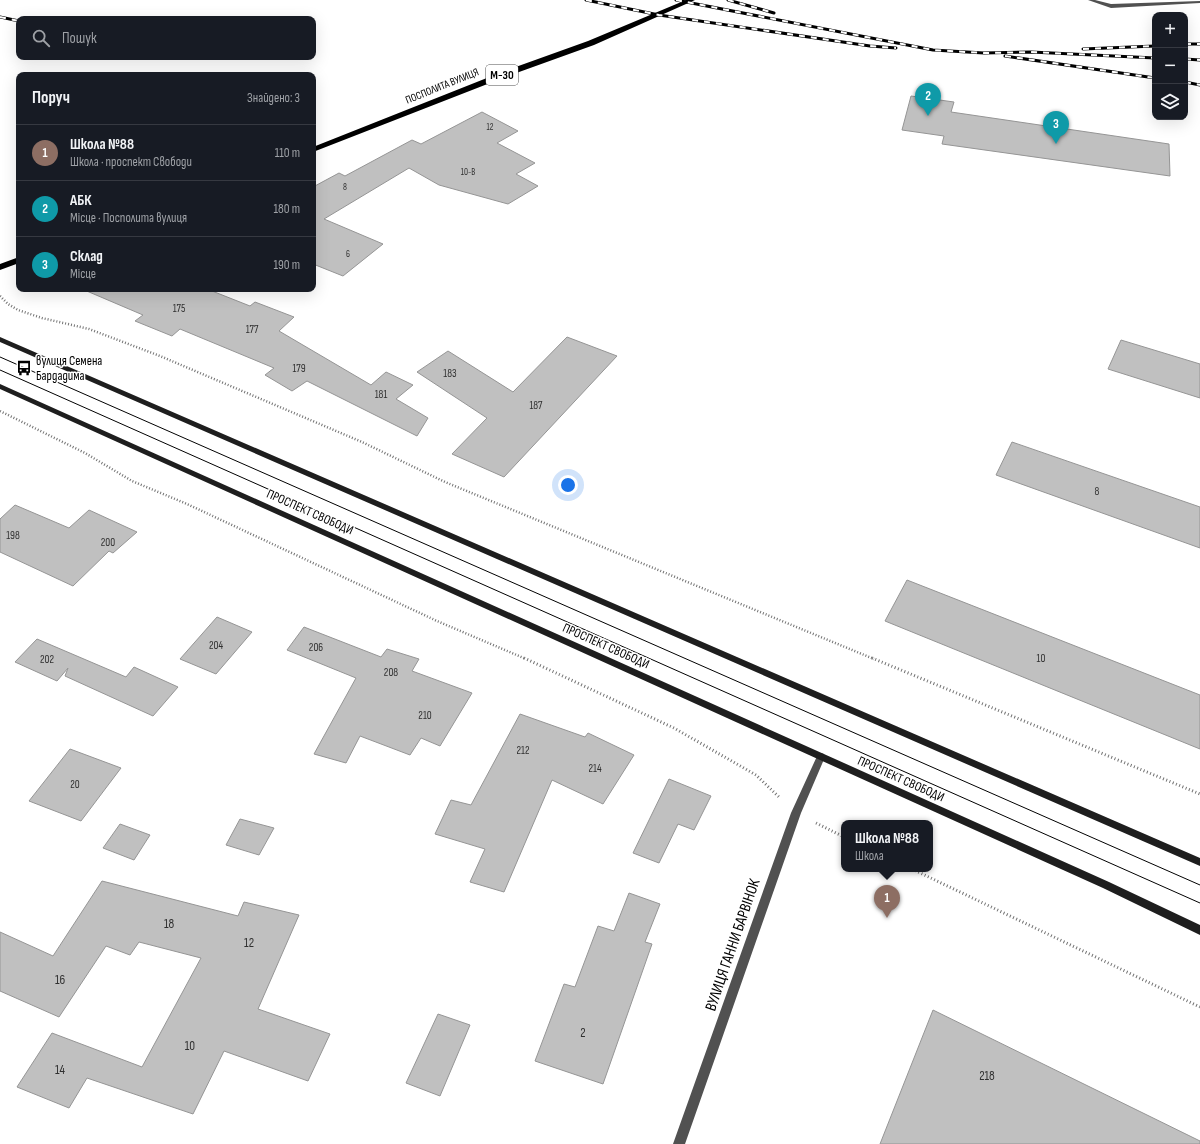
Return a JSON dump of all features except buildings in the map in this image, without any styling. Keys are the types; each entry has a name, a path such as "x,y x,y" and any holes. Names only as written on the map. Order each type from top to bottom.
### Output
{"highway":[{"name":"ПОСПОЛИТА ВУЛИЦЯ","path":"316,149 505,74 591,43 692,0"},
{"path":"0,267 16,261"}],"main road":[{"path":"0,339 1200,862"},
{"name":"ПРОСПЕКТ СВОБОДИ","path":"0,386 1106,885 1200,930"}],"street":[{"path":"1090,0 1111,6 1200,2"},
{"name":"ВУЛИЦЯ ГАННИ БАРВІНОК","path":"679,1144 796,813 821,757"}],"path":[{"path":"0,296 14,308 31,314 88,328 196,372 407,462 453,486 1200,794"},
{"path":"0,412 85,453 132,482 194,508 437,621 506,650 674,728 756,775 796,813 841,836"},
{"path":"918,872 1200,1007"}],"tram line":[{"path":"0,357 1200,885"},
{"path":"0,370 1200,903"}],"railway":[{"path":"586,0 659,15 870,46 896,48"},
{"path":"676,0 933,50 984,53 1031,52 1152,58"},
{"path":"728,0 774,13"},
{"path":"0,17 16,20"},
{"path":"1188,44 1200,44"},
{"path":"1083,49 1152,46"},
{"path":"1005,56 1152,78"},
{"path":"1188,59 1200,60"},
{"path":"1188,83 1200,85"}],"place":[{"name":"АБК","path":"928,116"},
{"name":"Склад","path":"1056,144"},
{"name":"вулиця Семена Бардадима","path":"24,368"},
{"name":"Школа №88","path":"887,918"}]}
